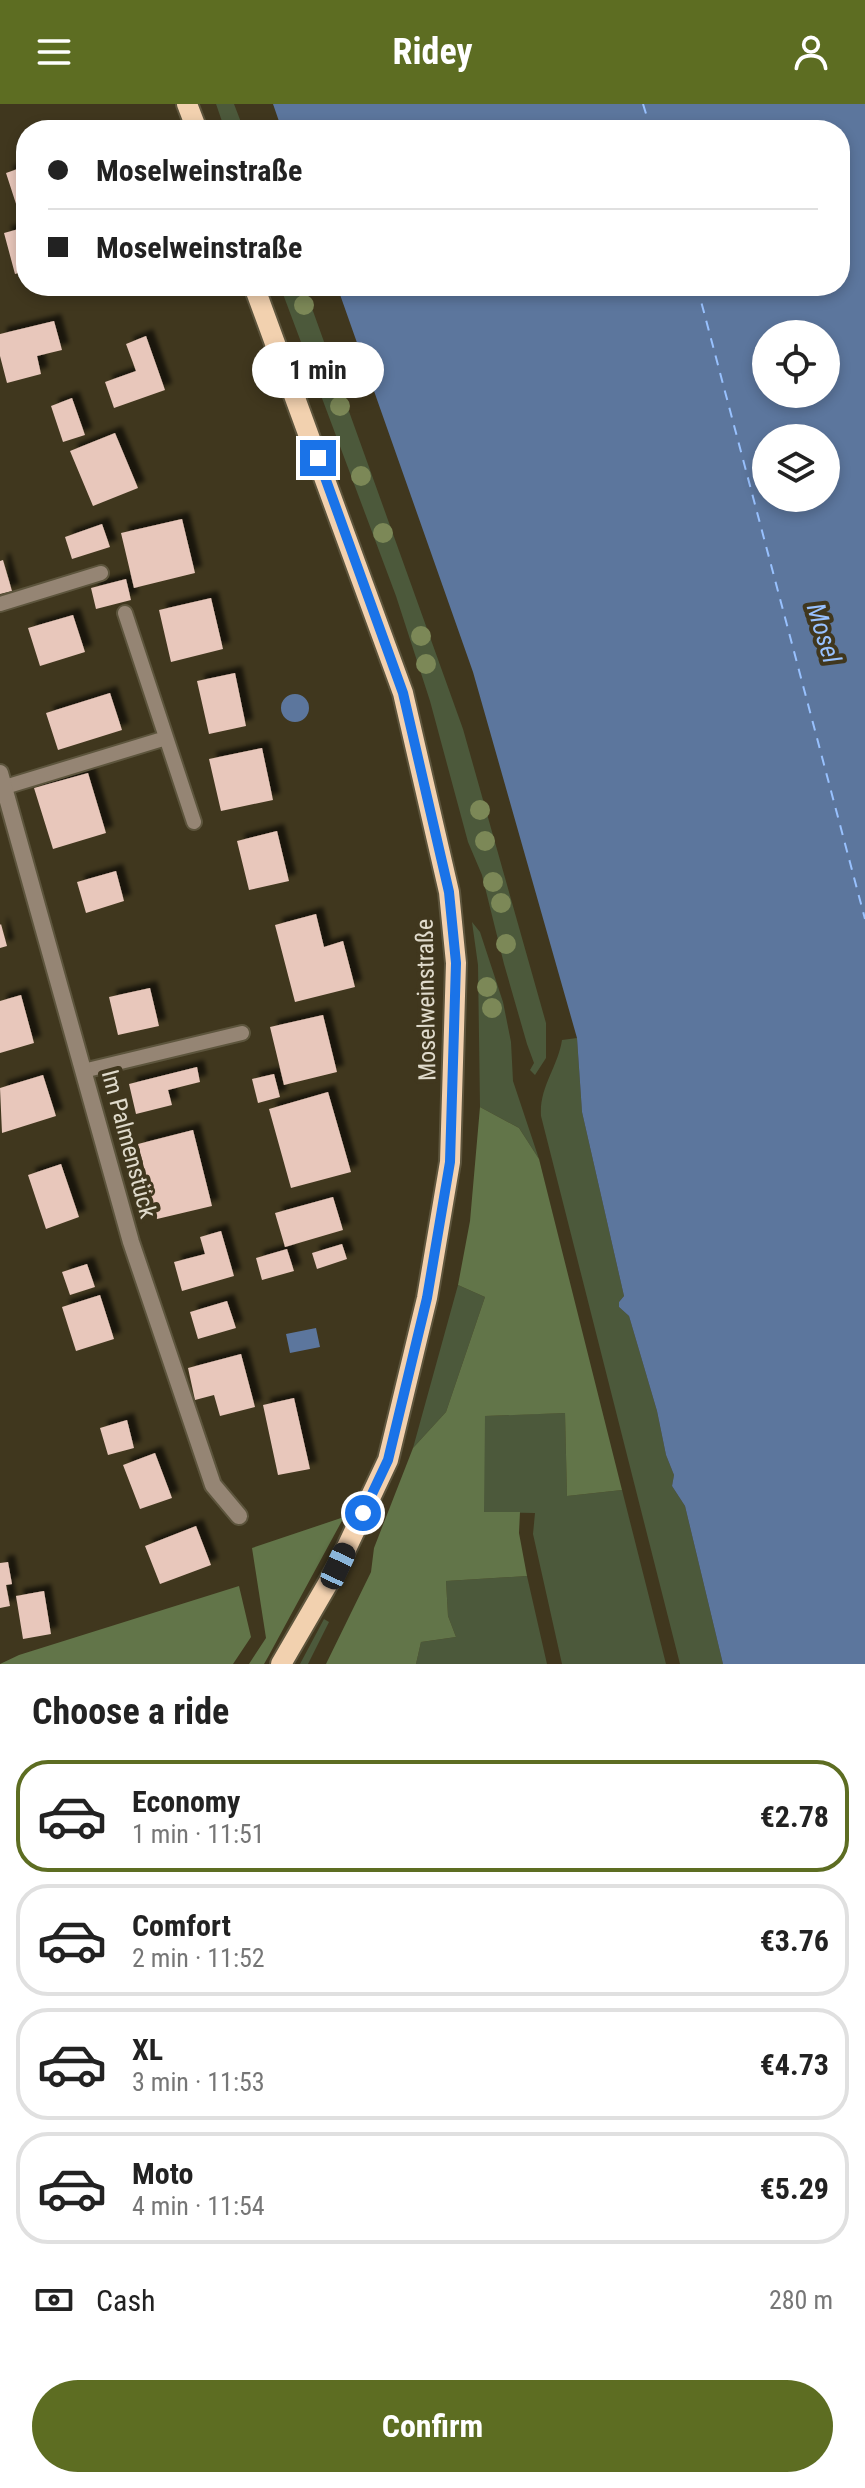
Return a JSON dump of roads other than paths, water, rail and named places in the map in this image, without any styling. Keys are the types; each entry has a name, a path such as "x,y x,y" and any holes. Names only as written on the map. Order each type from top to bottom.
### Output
{"main road":[{"name":"Moselweinstraße","path":"258,296 403,693 449,892 456,963 450,1162 427,1298 388,1460 338,1566 281,1664"}],"street":[{"name":"Im Palmenstück","path":"3,780 131,1242 213,1485 239,1516"}],"lane":[{"path":"0,604 101,573"},
{"path":"125,613 194,822"},
{"path":"3,780 166,738"},
{"path":"83,1071 242,1033"}],"water":[{"name":"Mosel","path":"273,104 865,104 865,1664 723,1664 685,1506 672,1486 674,1475 629,1316 619,1307 624,1296 582,1112 577,1038 473,672 341,296 850,296 850,120 279,120"},
{"path":"295,694 305,698 309,708 305,718 295,722 285,718 281,708 285,698"},
{"path":"316,1328 320,1347 290,1353 286,1334"}]}
